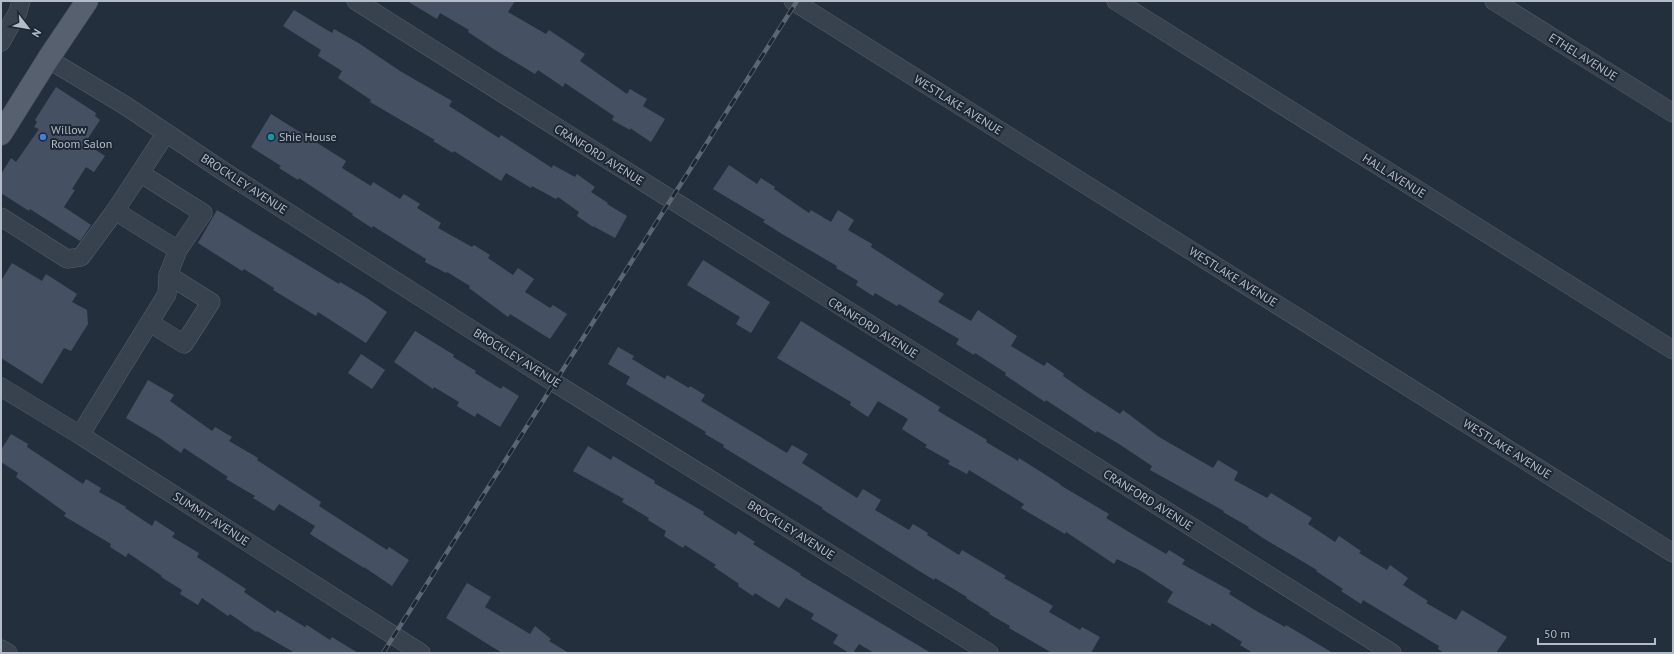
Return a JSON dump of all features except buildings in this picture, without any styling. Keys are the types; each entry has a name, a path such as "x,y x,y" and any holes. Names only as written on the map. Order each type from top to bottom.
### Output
{"main road":[{"path":"1,134 87,1"}],"street":[{"path":"1,42 18,12 21,1"},
{"name":"CRANFORD AVENUE","path":"356,1 1392,653"},
{"name":"WESTLAKE AVENUE","path":"793,1 1673,553"},
{"name":"HALL AVENUE","path":"1116,1 1673,350"},
{"name":"ETHEL AVENUE","path":"1494,1 1673,113"},
{"name":"BROCKLEY AVENUE","path":"48,60 126,106 555,383 989,653"},
{"path":"1,217 66,259 81,257 115,211 166,133"},
{"path":"80,435 167,294 168,275 178,250 203,213 140,173"},
{"path":"115,211 178,250"},
{"path":"150,323 184,344 211,302 168,275"},
{"name":"SUMMIT AVENUE","path":"1,387 80,435 421,653"},
{"path":"1,649 8,653"}],"railway":[{"path":"383,653 797,1"}],"place":[{"name":"Willow Room Salon","path":"43,137"},
{"name":"Shie House","path":"271,137"}]}
